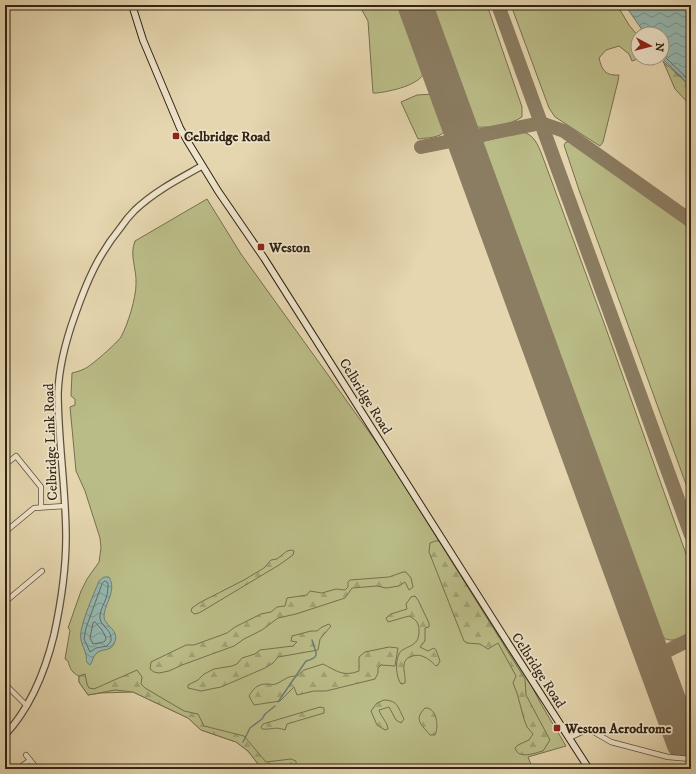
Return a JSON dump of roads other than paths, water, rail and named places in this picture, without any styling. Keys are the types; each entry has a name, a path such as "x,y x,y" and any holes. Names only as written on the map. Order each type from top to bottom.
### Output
{"main road":[{"name":"Celbridge Road","path":"132,5 143,40 177,121 202,166 264,258 508,644 589,769"}],"street":[{"name":"Celbridge Link Road","path":"5,735 27,706 40,681 46,666 58,613 65,565 66,538 58,405 60,376 68,335 91,271 111,239 134,211 162,189 202,166"},
{"path":"5,465 16,456 40,487 41,507"},
{"path":"5,532 34,508 65,506"},
{"path":"5,602 42,571"},
{"path":"5,684 27,706"},
{"path":"569,738 584,731 592,731 611,742 668,757 691,758"},
{"path":"26,755 34,765"},
{"path":"18,769 30,760"}],"water":[{"path":"625,5 691,5 691,87 670,66 670,26 639,26"},
{"path":"104,577 109,577 112,587 104,616 107,623 114,631 116,639 110,648 100,651 95,655 90,665 87,662 86,653 81,640 82,628 90,602 99,581"}],"waterway":[{"path":"278,702 306,661 316,656 316,651 312,640"},
{"path":"243,742 250,728 275,706"}],"place":[{"name":"Celbridge Road","path":"176,136"},
{"name":"Weston","path":"261,247"},
{"name":"Weston Aerodrome","path":"557,728"}]}
